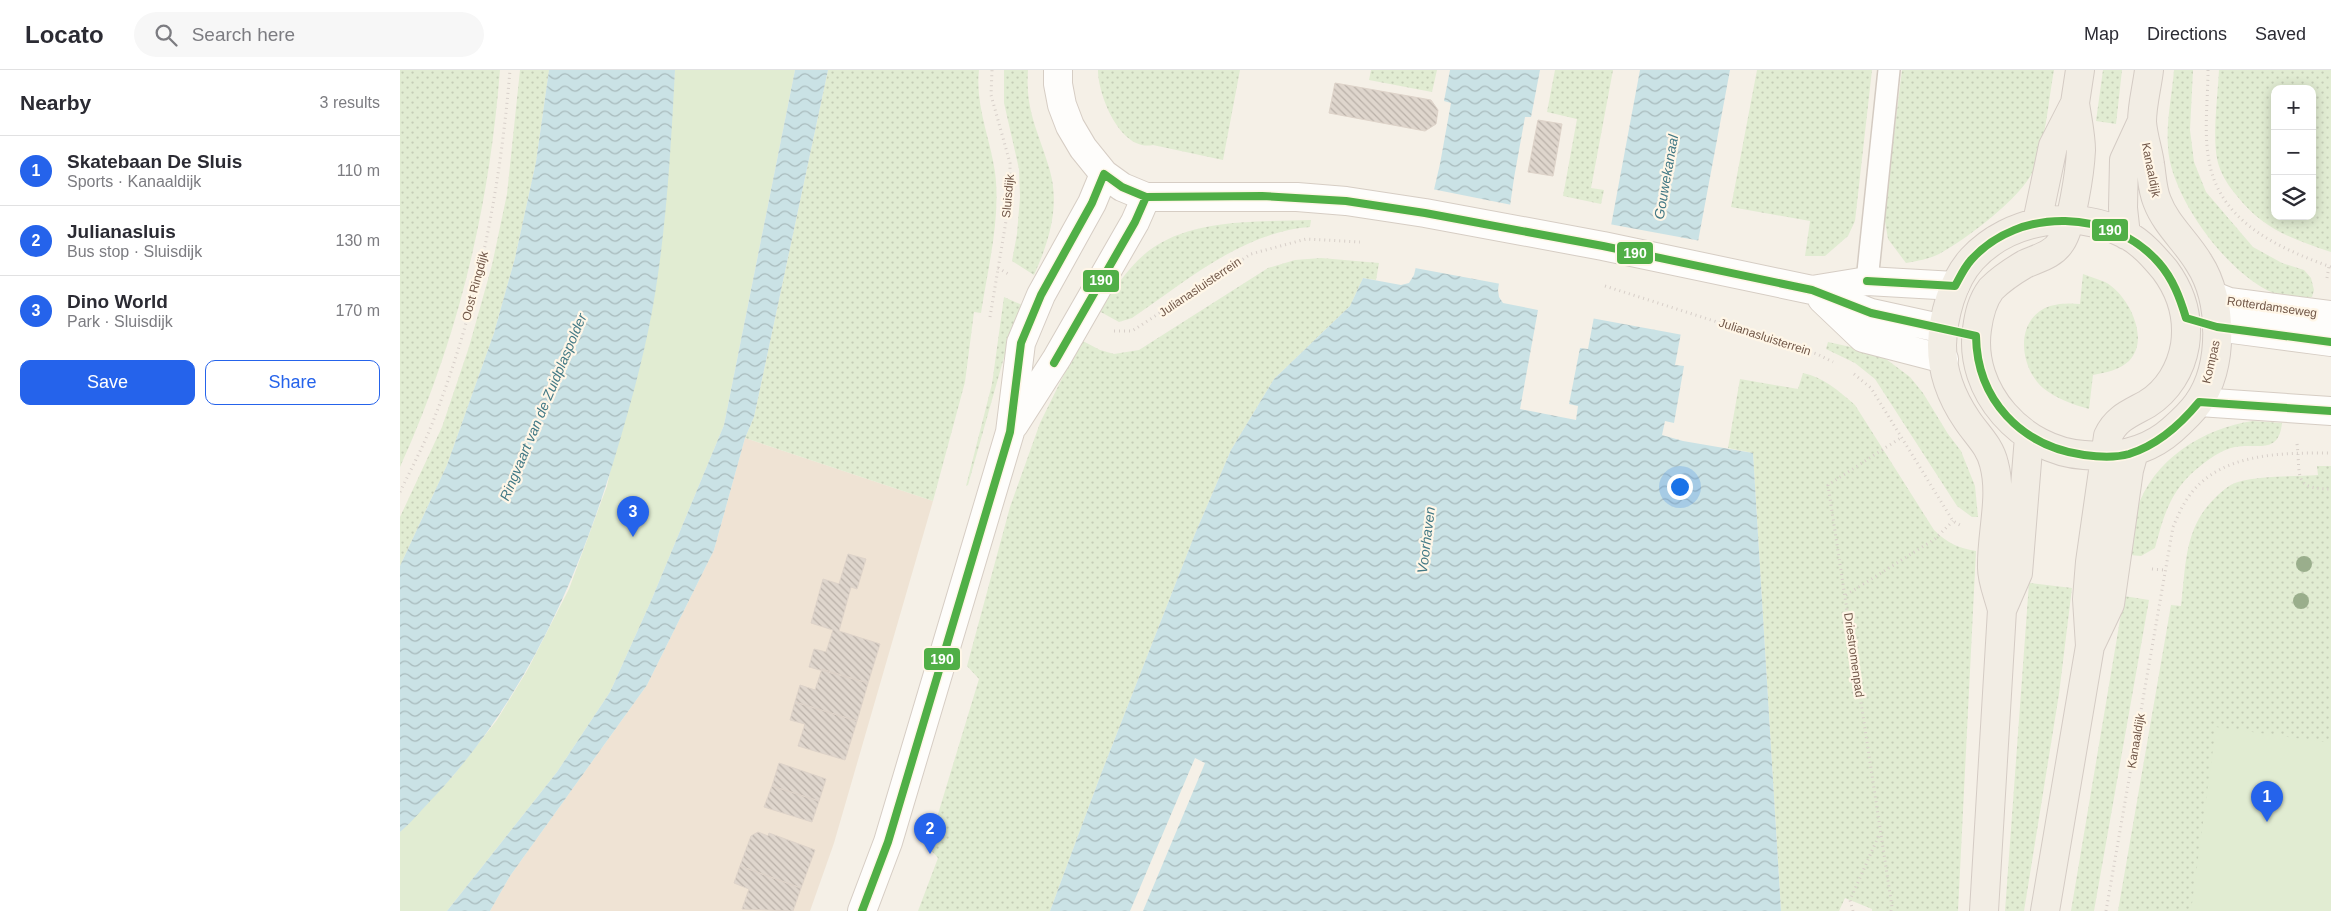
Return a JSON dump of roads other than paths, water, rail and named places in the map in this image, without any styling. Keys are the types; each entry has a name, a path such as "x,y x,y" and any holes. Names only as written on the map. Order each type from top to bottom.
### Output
{"main road":[{"path":"1058,70 1061,98 1070,126 1104,174 1122,187 1146,197 1297,197 1425,213 1603,246 1812,290 1871,313 1976,336"},
{"path":"2037,222 2054,146 2074,103 2080,70"},
{"name":"Kanaaldijk","path":"2126,235 2123,208 2124,160 2142,122 2149,70"},
{"path":"2070,222 2081,149 2074,103"},
{"name":"Kanaaldijk","path":"2142,122 2156,199 2168,222 2183,241"},
{"path":"862,911 888,842 1010,432 1021,343 1041,295 1092,203 1104,174"},
{"path":"1010,432 1057,358 1135,222 1146,197"},
{"path":"1984,911 2002,610 1992,569 1997,488 1995,466 1991,452 1957,404 1948,382 1944,359 1944,329 1955,286 1971,260 1993,242 2014,229 2037,222 2054,220 2095,224 2126,235 2147,249 2175,284 2182,300 2186,318 2185,344 2180,367 2166,388 2149,402 2123,416 2111,428 2104,457 2087,599 2090,646 2045,911"},
{"name":"Kompas","path":"2070,222 2061,243 2047,256 2026,263 2004,276 1990,290 1980,307 1976,336 1977,357 1982,380 2006,416 2029,436 2055,450 2076,455 2104,457 2134,452 2165,436 2199,402 2214,361 2218,327 2214,296 2199,263 2183,241"},
{"path":"1812,290 1867,281 1955,286"},
{"path":"1812,290 1863,338 1944,359"},
{"name":"Rotterdamseweg","path":"2214,296 2229,302 2331,315"},
{"name":"Kompas","path":"2186,318 2218,327"},
{"path":"2218,327 2331,342"},
{"path":"2199,402 2331,411"},
{"path":"2002,610 2018,573 2029,436"},
{"path":"2090,646 2110,604 2129,470 2134,452"}],"lane":[{"path":"1867,281 1890,70"}],"water":[{"name":"Ringvaart van de Zuidplaspolder","path":"549,70 675,70 666,210 652,313 635,386 605,489 569,583 548,629 524,674 498,716 468,757 435,796 400,832 400,566 447,465 494,333 515,258 536,162"},
{"path":"795,70 828,70 754,417 745,438 714,550 647,685 510,876 490,911 447,911 557,772 610,692 651,601 724,425"},
{"path":"1450,70 1540,70 1531,117 1525,117 1498,290 1499,297 1503,303 1538,310 1520,409 1576,420 1578,406 1569,404 1580,348 1588,349 1640,70 1730,70 1675,365 1684,366 1674,423 1665,421 1662,435 1683,441 1753,453 1781,911 1050,911 1101,774 1195,534 1231,450 1274,379 1350,306 1363,278 1401,285 1409,283 1414,275 1440,164 1451,103 1444,101"}],"place":[{"name":"Dino World","path":"633,537"},
{"name":"Skatebaan De Sluis","path":"2267,822"},
{"name":"Julianasluis","path":"930,854"}],"water label":[{"name":"Gouwekanaal","path":"1666,177"},
{"name":"Voorhaven","path":"1426,540"}]}
